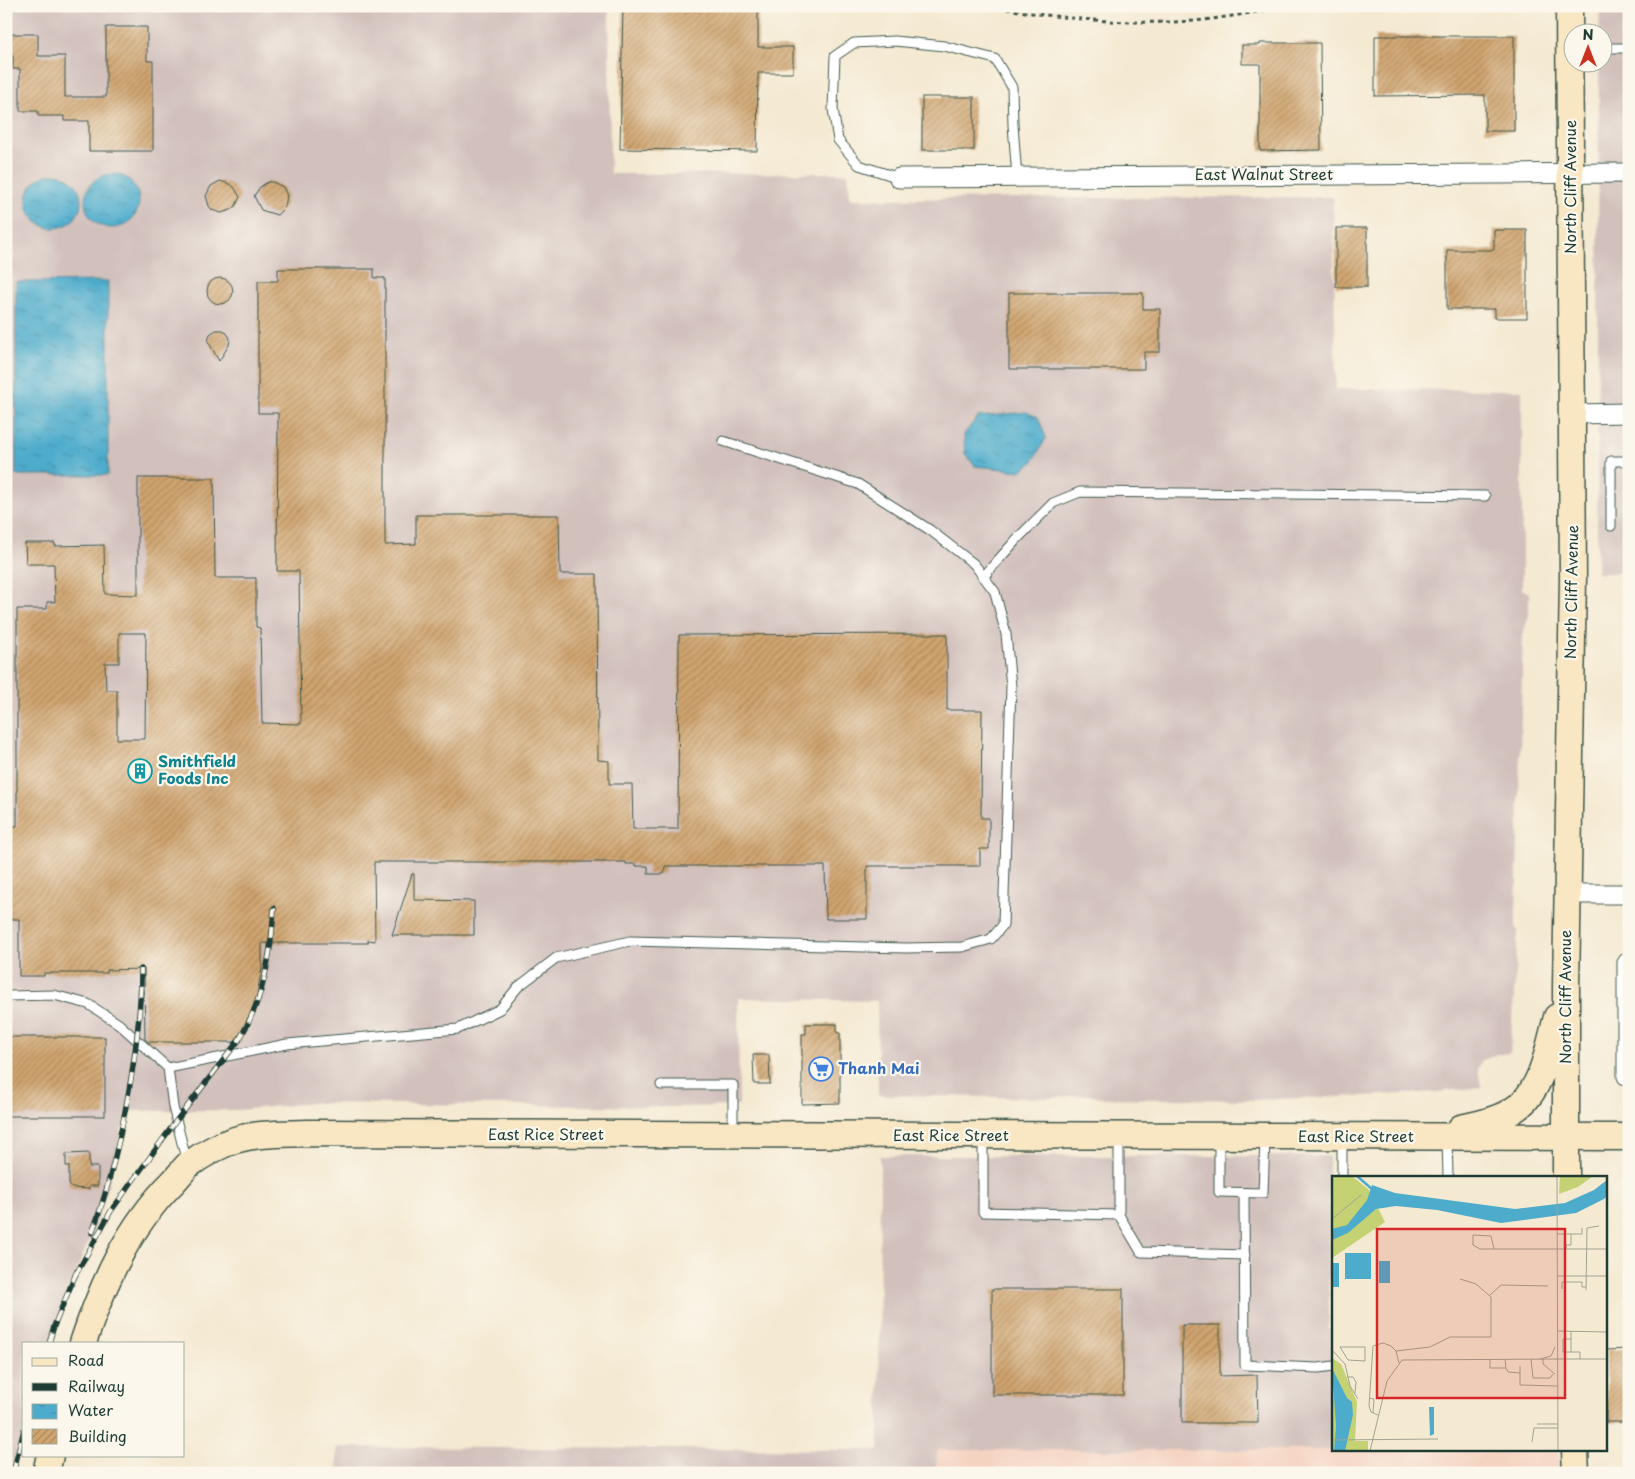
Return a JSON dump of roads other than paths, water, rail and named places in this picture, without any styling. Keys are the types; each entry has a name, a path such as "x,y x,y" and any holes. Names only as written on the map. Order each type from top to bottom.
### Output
{"street":[{"name":"North Cliff Avenue","path":"1569,6 1570,22"},
{"name":"North Cliff Avenue","path":"1566,1176 1567,894 1573,578 1571,72"},
{"name":"East Walnut Street","path":"899,178 1629,173"},
{"path":"1573,414 1629,413"},
{"path":"1567,894 1629,894"},
{"path":"1421,1137 1475,1125 1497,1118 1520,1106 1531,1094 1539,1079 1566,988"},
{"name":"East Rice Street","path":"83,1342 99,1296 123,1246 153,1203 187,1166 217,1147 255,1135 1629,1137"},
{"path":"1575,1452 1576,1473"},
{"path":"46,1473 50,1456"}],"lane":[{"path":"899,178 859,165 838,140 834,109 835,56 854,43 895,41 944,46 995,59 1012,87 1016,177"},
{"path":"1612,48 1629,48"},
{"path":"168,1068 287,1044 458,1029 500,1009 518,986 556,958 630,941 905,948 962,947 991,939 1003,925 1010,687 1006,634 995,592 974,564 930,530 858,484 723,441"},
{"path":"1611,526 1611,461 1629,461"},
{"path":"983,577 1016,539 1053,502 1080,492 1485,496"},
{"path":"1629,958 1624,958 1622,962 1622,1076 1623,1080 1629,1080"},
{"path":"6,997 54,995 88,1004 119,1024 168,1068 173,1107 187,1166"},
{"path":"661,1084 733,1085 734,1135"},
{"path":"983,1136 983,1212 1119,1214"},
{"path":"1119,1136 1119,1214 1141,1252 1245,1255"},
{"path":"1219,1136 1219,1192 1244,1193 1263,1193 1265,1136"},
{"path":"1342,1136 1342,1176"},
{"path":"1447,1137 1448,1176"},
{"path":"1244,1193 1245,1365 1318,1368 1332,1366"}],"water":[{"path":"54,174 64,176 73,182 79,191 81,201 79,211 73,220 64,226 54,228 44,226 35,220 29,211 27,201 29,191 35,182 44,176"},
{"path":"112,174 122,176 131,182 137,191 139,201 137,211 131,220 122,226 112,228 102,226 93,220 87,211 85,201 87,191 93,182 102,176"},
{"path":"108,281 108,475 16,475 16,282"},
{"path":"1026,412 1038,417 1046,438 1032,463 1020,471 975,466 965,454 964,434 978,417"}],"railway":[{"path":"75,1276 111,1211 176,1121 239,1040 248,1024 265,976 271,943 274,908"},
{"path":"92,1233 112,1167 130,1087 138,1029 141,969"},
{"path":"49,1342 77,1271"},
{"path":"13,1473 22,1438"}],"place":[{"name":"Smithfield Foods Inc","path":"140,771"},
{"name":"Thanh Mai","path":"821,1069"}]}
